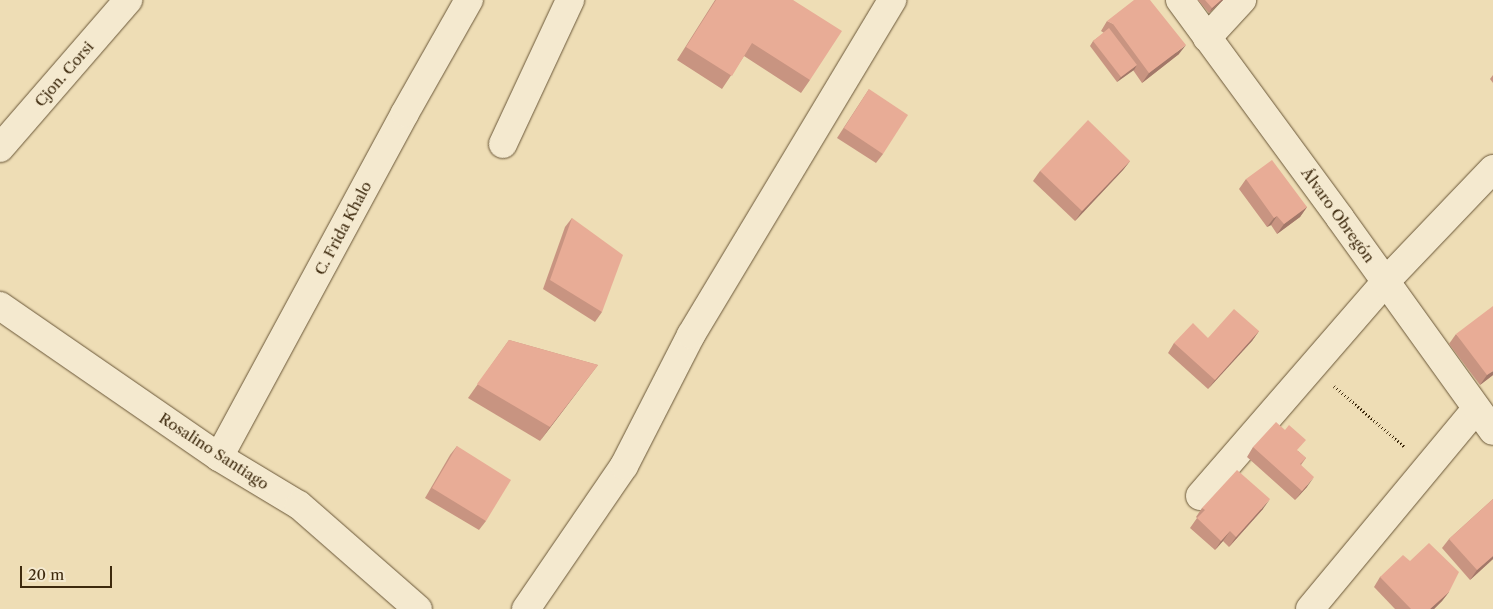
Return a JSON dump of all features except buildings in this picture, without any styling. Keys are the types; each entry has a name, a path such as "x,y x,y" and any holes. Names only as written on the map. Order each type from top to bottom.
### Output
{"street":[{"name":"Cjon. Corsi","path":"0,148 128,0"},
{"name":"C. Frida Khalo","path":"219,457 405,113 469,0"},
{"path":"503,144 570,0"},
{"path":"526,609 624,466 691,335 892,0"},
{"name":"Álvaro Obregón","path":"1180,0 1386,281 1493,431"},
{"path":"1207,38 1242,0"},
{"path":"1200,496 1386,281 1493,169"},
{"name":"Rosalino Santiago","path":"0,306 219,457 299,505 418,609"},
{"path":"1310,609 1476,409"}],"path":[{"path":"1311,367 1428,467"}]}
